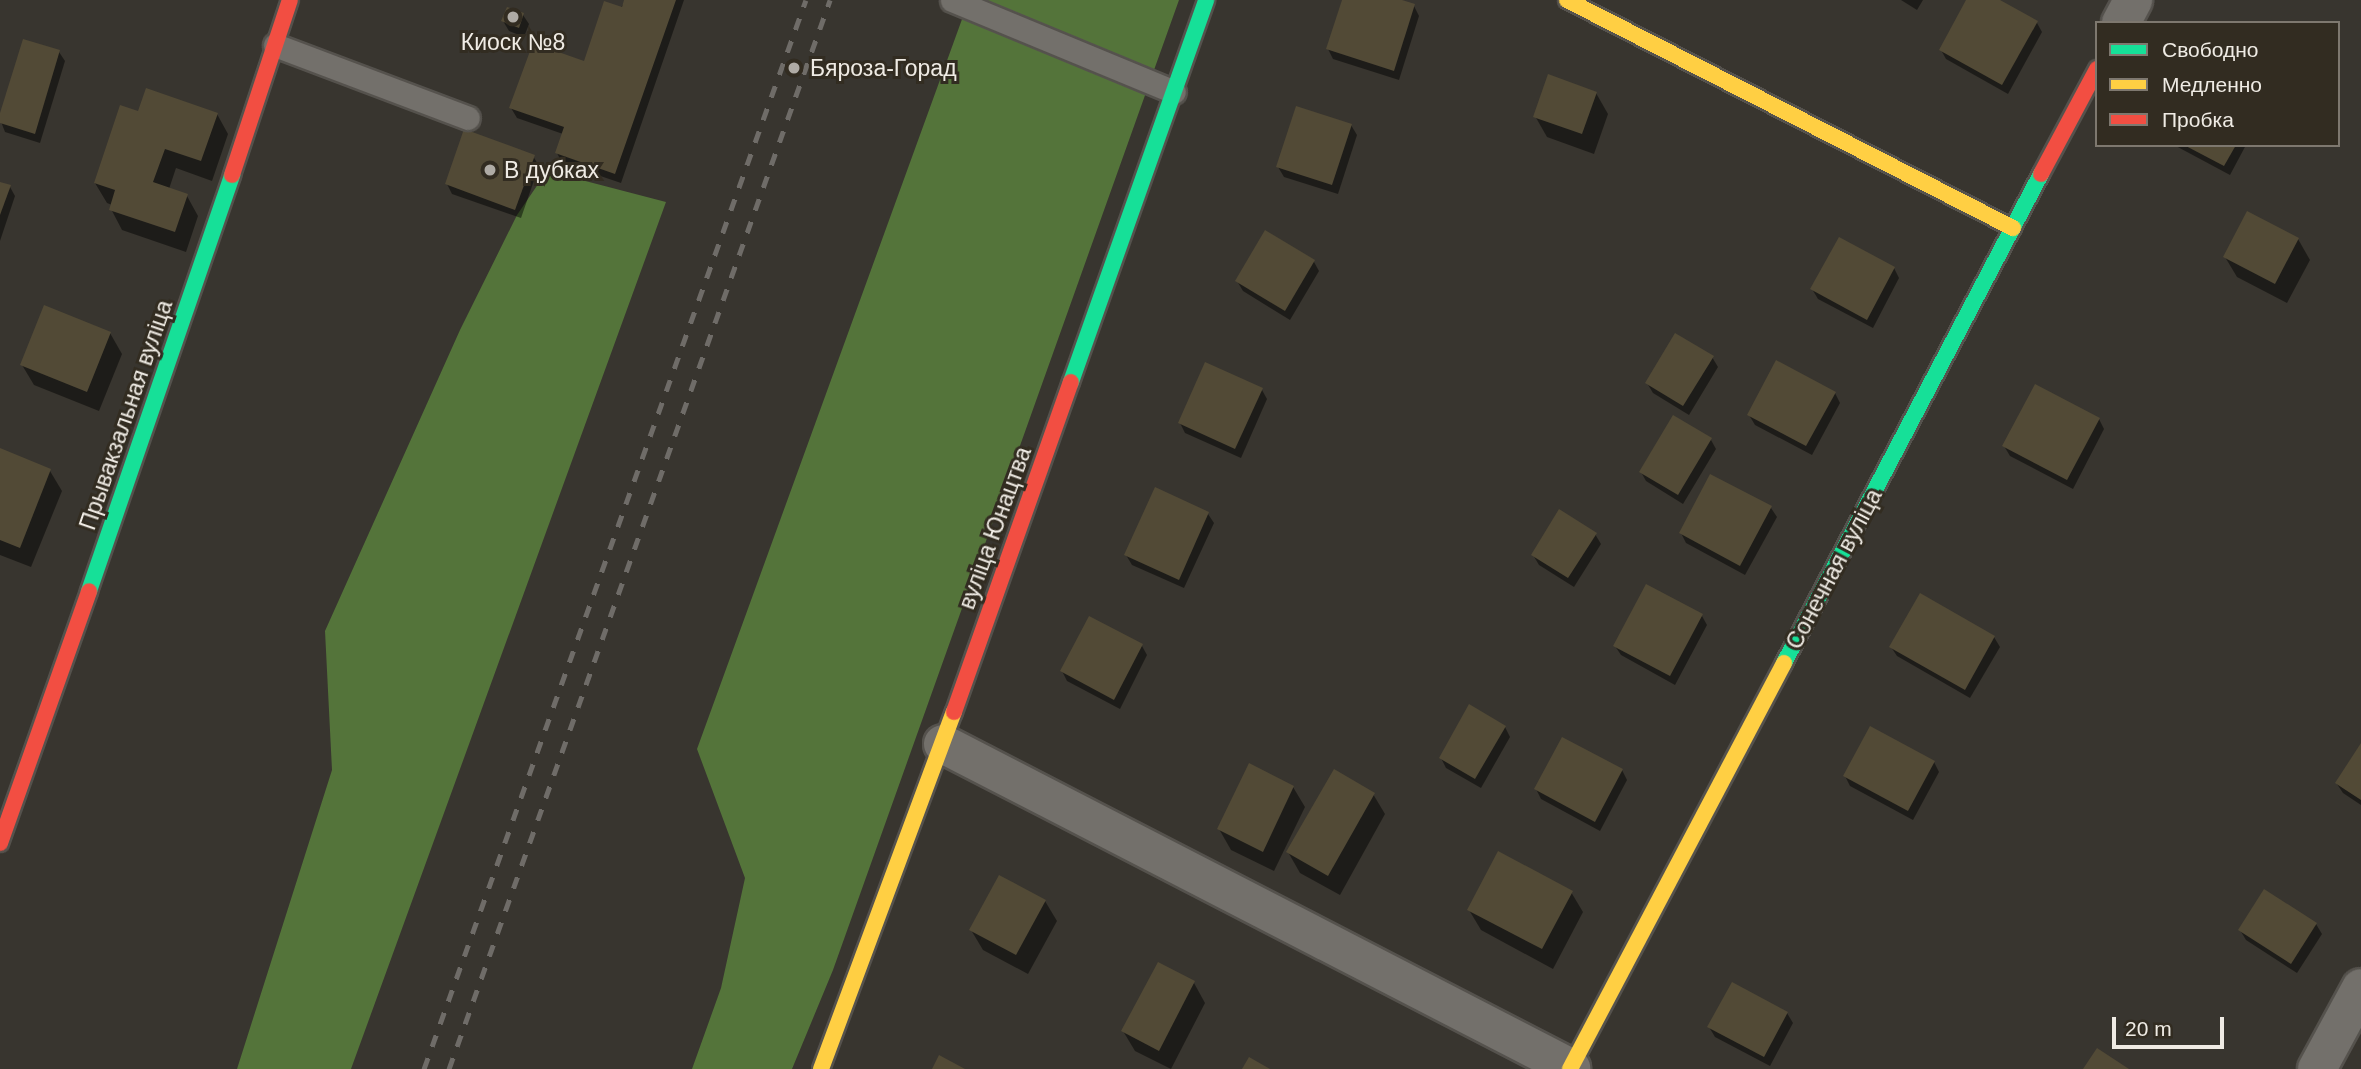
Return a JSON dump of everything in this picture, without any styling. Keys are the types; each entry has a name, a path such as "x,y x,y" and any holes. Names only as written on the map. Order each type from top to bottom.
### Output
{"street":[{"name":"Прывакзальная вуліца","path":"0,843 176,343 290,0"},
{"name":"вуліца Юнацтва","path":"821,1069 943,744 1206,0"},
{"path":"1567,0 2013,228"},
{"path":"2122,21 2133,0"},
{"name":"Сонечная вуліца","path":"1571,1068 2095,73"},
{"path":"943,744 1571,1068"},
{"path":"2317,1069 2361,988"}],"lane":[{"path":"952,0 1174,92"},
{"path":"275,45 468,118"}],"green space":[{"path":"969,0 1179,0 833,970 792,1069 692,1069 721,988 745,878 697,749"},
{"path":"547,171 666,202 351,1069 237,1069 332,770 325,631 460,330 517,215"}],"building":[{"path":"624,0 676,0 615,174 555,153 564,127 509,108 533,43 584,61 604,1 622,7"},
{"path":"1342,0 1402,0 1415,4 1394,71 1326,49"},
{"path":"1966,0 2000,0 2038,21 2002,85 1939,50"},
{"name":"Киоск №8","path":"507,7 524,13 519,28 501,21"},
{"path":"23,39 60,50 35,134 0,123 0,113"},
{"path":"1548,74 1597,92 1582,134 1533,117"},
{"path":"146,88 218,113 201,161 165,149 153,182 188,194 175,232 109,210 115,190 94,183 120,105 138,111"},
{"path":"1296,106 1352,124 1332,185 1276,167"},
{"name":"В дубках","path":"464,129 535,155 515,210 445,184"},
{"path":"2188,147 2235,147 2224,166"},
{"path":"0,182 11,185 0,215"},
{"path":"2247,211 2299,238 2275,284 2223,257"},
{"path":"1265,230 1315,260 1285,311 1235,281"},
{"path":"1839,237 1895,267 1867,320 1810,289"},
{"path":"44,305 111,332 87,392 20,365"},
{"path":"1675,333 1714,356 1683,406 1645,383"},
{"path":"1776,360 1836,392 1806,446 1747,415"},
{"path":"1205,362 1263,388 1235,449 1178,423"},
{"path":"2035,384 2100,418 2067,480 2002,446"},
{"path":"1673,415 1712,438 1678,495 1639,472"},
{"path":"0,448 51,469 20,548 0,540"},
{"path":"1710,474 1772,506 1740,566 1679,533"},
{"path":"1155,487 1209,512 1179,580 1124,555"},
{"path":"1559,509 1597,533 1568,578 1531,555"},
{"path":"1646,584 1703,614 1670,676 1613,646"},
{"path":"1920,593 1995,636 1965,690 1889,647"},
{"path":"1089,616 1143,644 1114,700 1060,671"},
{"path":"1469,704 1506,726 1475,779 1439,758"},
{"path":"1870,726 1935,761 1908,811 1843,776"},
{"path":"1562,737 1623,769 1595,822 1534,789"},
{"path":"2361,743 2361,800 2335,783"},
{"path":"1249,763 1294,786 1263,852 1217,829"},
{"path":"1334,769 1375,793 1328,876 1286,852"},
{"path":"1498,851 1573,891 1542,949 1467,910"},
{"path":"999,875 1046,900 1016,955 969,930"},
{"path":"2264,889 2317,923 2291,964 2238,930"},
{"path":"1158,962 1195,981 1159,1051 1121,1031"},
{"path":"1732,982 1788,1012 1764,1057 1707,1027"},
{"path":"2097,1048 2129,1069 2083,1069"},
{"path":"939,1055 965,1069 932,1069"},
{"path":"1249,1057 1270,1069 1242,1069"}],"railway":[{"path":"424,1069 806,0"},
{"path":"449,1069 830,0"}],"traffic: fast":[{"path":"1071,382 1206,0"},
{"path":"1784,663 2041,174"},
{"path":"89,591 232,175"}],"traffic: slow":[{"path":"1567,0 2013,228"},
{"path":"1570,1069 1784,663"},
{"path":"821,1069 954,712"}],"traffic: jam":[{"path":"232,175 290,0"},
{"path":"2041,174 2095,73"},
{"path":"954,712 1071,382"},
{"path":"0,843 89,591"}],"place":[{"name":"Киоск №8","path":"513,17"},
{"name":"Бяроза-Горад","path":"794,68"},
{"name":"В дубках","path":"490,170"}]}
